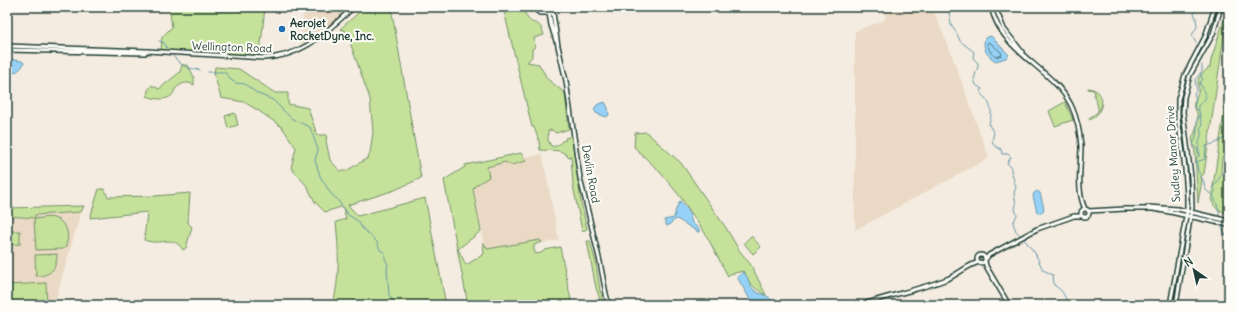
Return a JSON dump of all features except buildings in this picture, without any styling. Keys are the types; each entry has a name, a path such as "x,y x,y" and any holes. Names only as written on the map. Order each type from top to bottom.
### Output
{"main road":[{"name":"Wellington Road","path":"7,46 264,58 283,56 296,52 312,44 354,7"},
{"path":"532,7 540,13 551,13"},
{"name":"Devlin Road","path":"548,7 551,13 566,81 581,186 599,255 609,305"},
{"name":"Devlin Road","path":"551,13 552,7"},
{"path":"991,7 1002,34 1060,89 1070,103 1075,115 1080,140 1080,184 1084,212"},
{"path":"995,7 1004,29 1027,58"},
{"name":"Sudley Manor Drive","path":"1170,305 1186,216 1187,196 1185,168 1178,118 1178,99 1185,75 1205,37 1215,7"},
{"name":"Sudley Manor Drive","path":"1176,305 1192,212 1192,177 1184,121 1184,97 1190,75 1213,34 1221,7"},
{"name":"Wellington Road","path":"7,50 166,53"},
{"path":"1141,208 1158,210 1229,225"},
{"path":"861,305 883,297 946,280 1028,233 1084,212 1164,208 1192,212 1229,221"},
{"path":"982,260 1009,305"}],"shaded area":[{"path":"304,7 351,7 330,26 304,45 301,43"},
{"path":"886,7 932,7 950,50 989,158 855,230 855,31 885,20"},
{"path":"542,154 559,240 486,254 470,168"},
{"path":"81,212 54,305 7,305 7,216 35,218 35,215"}],"green space":[{"path":"169,7 265,7 259,55 161,51 162,37 172,27"},
{"path":"265,7 298,7 298,10"},
{"path":"365,7 391,7 421,178 395,190 348,205 358,216 425,198 446,305 333,305 337,284 338,264 336,222 346,219 343,208 341,207 325,212 315,202 307,186 291,168 296,148 282,127 244,102 221,98 214,74 215,67 239,69 275,93 288,93 288,104 308,108 317,135 327,135 326,141 330,160 340,171 346,171 368,158 373,132 370,99 346,31 340,29"},
{"path":"503,7 521,7 530,21 540,26 544,35 534,38 535,47 532,49 532,57 527,62 539,64 546,78 565,93 569,129 556,133 552,130 548,131 548,140 551,146 555,146 566,140 565,138 572,136 581,202 587,229 582,231 573,185 571,156 568,157 563,152 556,150 540,150 539,141 534,127 532,127"},
{"path":"1228,7 1204,174 1200,177 1202,180 1198,203 1195,153 1192,137 1196,129 1197,122 1197,112 1194,109 1194,104 1199,90 1198,81 1203,72 1210,67"},
{"path":"182,65 188,65 194,77 194,85 189,83 182,84 175,89 171,96 164,99 147,96 148,90 152,85 159,89 180,72"},
{"path":"1229,80 1229,156 1222,157 1221,175 1229,177 1229,214 1216,208 1211,199"},
{"path":"1088,88 1098,93 1102,102 1099,112 1090,120 1089,118 1098,112 1098,107 1094,96 1095,92"},
{"path":"1065,102 1073,120 1055,126 1049,111"},
{"path":"235,113 238,125 228,128 225,116"},
{"path":"646,132 681,163 726,228 739,250 751,265 766,295 751,284 743,271 730,274 728,276 705,233 679,195 659,171 634,147 635,133"},
{"path":"521,153 526,161 511,165 505,162 487,167 489,177 476,185 473,189 481,231 458,249 466,265 484,254 483,243 487,249 540,240 542,242 534,245 536,254 545,250 560,247 572,305 468,305 444,180 465,167 465,165"},
{"path":"99,189 104,189 108,197 155,196 190,193 188,223 192,227 186,248 183,250 176,243 170,241 153,242 144,240 147,212 90,218"},
{"path":"84,206 81,212 35,215 35,218 7,216 7,208"},
{"path":"49,217 55,218 66,228 68,237 65,248 36,250 34,219"},
{"path":"7,231 20,231 20,244 7,245"},
{"path":"751,236 761,247 753,254 744,243"},
{"path":"587,241 590,241 596,263 600,291 605,305 602,305 596,288"},
{"path":"57,254 56,263 52,270 46,275 36,276 35,255"},
{"path":"46,283 47,305 7,305 7,285"}],"water":[{"path":"991,36 1009,55 1006,58 996,61 986,52 984,46 985,38"},
{"path":"7,59 22,61 24,63 17,71 7,73"},
{"path":"605,102 609,115 606,117 596,113 594,109 597,105"},
{"path":"1037,191 1040,193 1044,209 1042,212 1038,213 1033,196"},
{"path":"680,201 688,210 692,223 699,229 699,232 677,219 668,226 666,225 664,220 674,218"},
{"path":"743,272 752,288 768,297 772,301 773,305 751,305 751,301 737,277"}],"waterway":[{"path":"947,7 951,25 960,41 974,52 973,58 978,63 974,79 976,85 982,89 981,94 990,106 991,115 989,125 994,133 993,143 1001,149 1002,154 1008,154 1011,157 1007,163 1011,167 1016,187 1014,193 1017,215 1013,223 1016,231 1021,236"},
{"path":"1196,43 1192,35 1197,27 1194,13 1199,7"},
{"path":"159,41 164,43 167,48"},
{"path":"173,56 181,64 188,68 200,70"},
{"path":"1202,65 1202,71 1195,80 1197,91 1194,93 1196,100 1194,108 1199,111 1202,126 1200,128 1200,154 1196,159 1198,171 1204,182 1205,189 1214,197 1219,210 1219,217"},
{"path":"208,72 225,72 231,80 236,83 245,84 258,94 273,100 292,119 310,127 318,150 315,160 320,176 331,194 337,199 348,215 358,221 362,228 377,242 380,250 385,253 385,259 388,264 389,295 396,305"},
{"path":"1198,109 1198,106 1205,97 1202,86 1199,84 1203,79 1201,77 1201,73"},
{"path":"1199,115 1196,137 1193,144 1197,149 1199,156"},
{"path":"1196,162 1205,159 1206,146 1216,143 1224,138 1229,139"},
{"path":"1213,196 1215,191 1213,187 1224,171"},
{"path":"1221,224 1224,233 1229,238"},
{"path":"1023,238 1035,253 1043,270 1053,275 1054,285 1062,292 1069,305"}],"place":[{"name":"Aerojet RocketDyne, Inc.","path":"282,29"}]}
